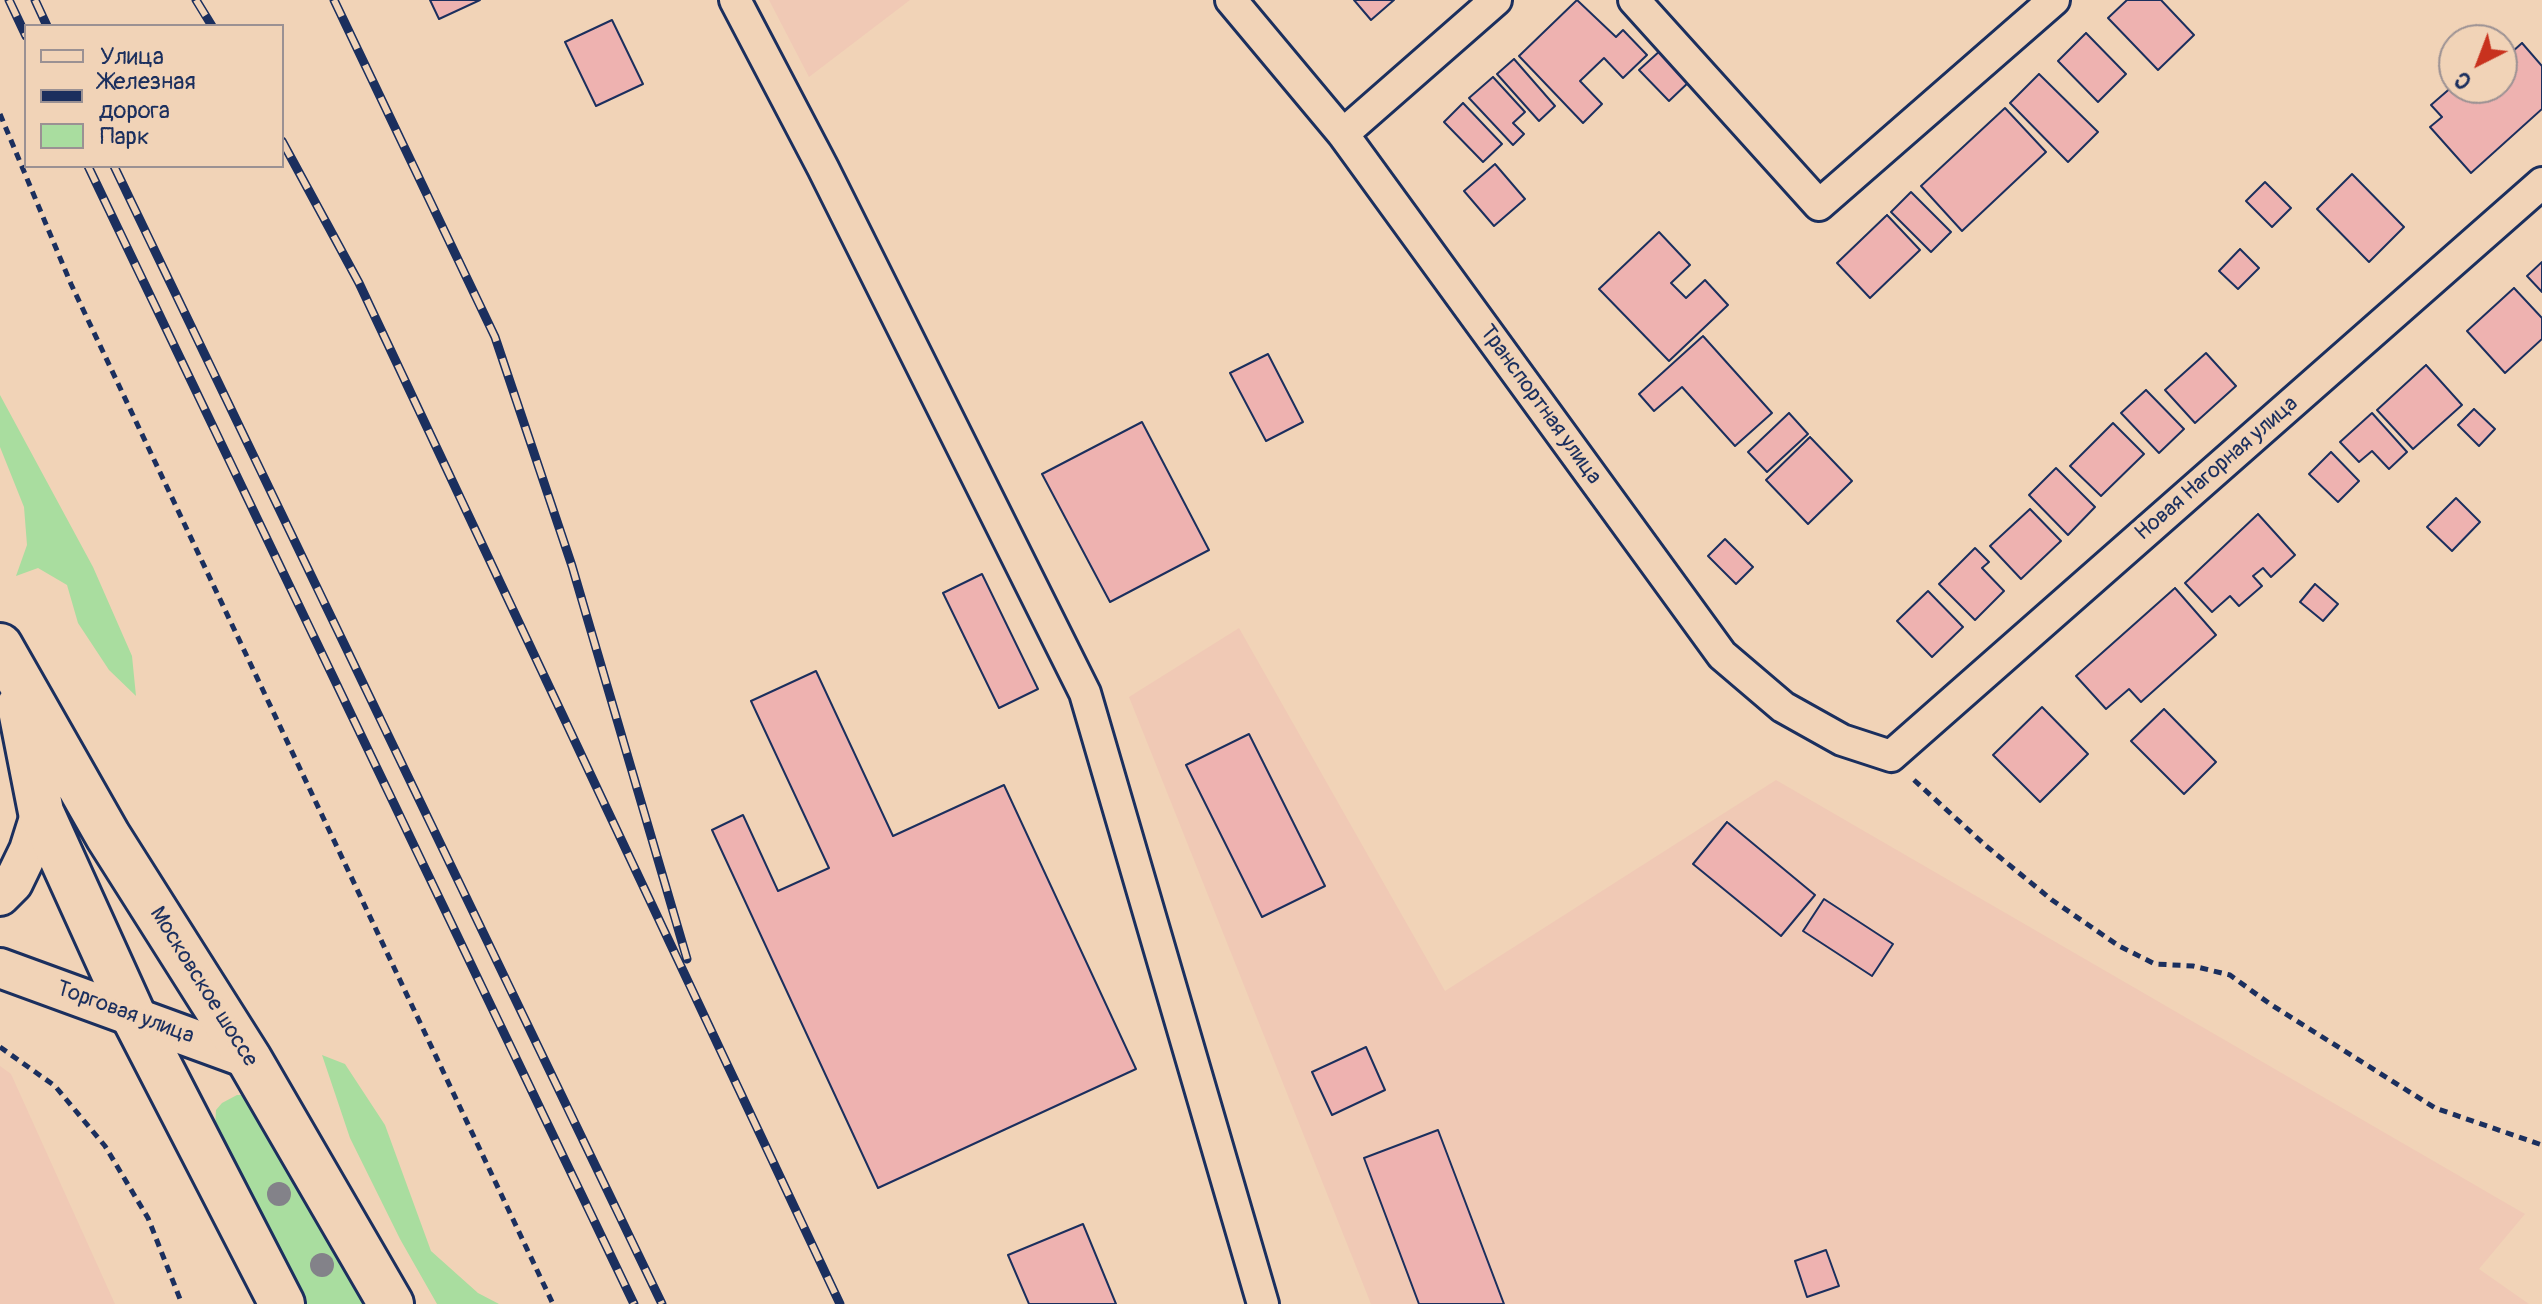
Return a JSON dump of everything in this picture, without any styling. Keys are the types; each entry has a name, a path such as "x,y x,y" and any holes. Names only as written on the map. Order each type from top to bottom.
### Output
{"main road":[{"name":"Московское шоссе","path":"6,659 41,812 133,1015 282,1304"},
{"name":"Московское шоссе","path":"6,659 108,836 249,1059 391,1304"}],"street":[{"path":"735,0 823,168 1085,693 1263,1304"},
{"name":"Транспортная улица","path":"1231,0 1343,134 1722,655 1783,707 1842,740 1891,756"},
{"path":"1343,134 1496,0"},
{"path":"1634,0 1819,205 2054,0"},
{"name":"Новая Нагорная улица","path":"1891,756 2542,183"},
{"path":"0,896 13,883 29,850 41,812"},
{"name":"Торговая улица","path":"0,968 249,1059"}],"path":[{"path":"0,114 71,284 553,1304"},
{"path":"1891,756 1985,845 2052,900 2119,946 2155,964 2193,966 2230,975 2270,1004 2435,1108 2542,1145"},
{"path":"0,1047 55,1086 105,1146 148,1218 182,1304"}],"shaded area":[{"path":"769,0 910,0 809,77"},
{"path":"1239,628 1445,991 1776,780 2525,1214 2479,1269 2529,1304 1371,1304 1129,697"},
{"path":"0,1066 11,1074 115,1304 0,1304"}],"green space":[{"path":"0,395 93,567 132,656 136,696 109,670 78,623 67,585 38,568 16,576 27,545 24,507 0,447"},
{"path":"322,1055 345,1064 385,1125 431,1251 478,1293 499,1304 437,1304 400,1239 350,1138"},
{"path":"237,1095 246,1095 367,1304 305,1304 215,1127 216,1110"}],"building":[{"path":"430,0 480,0 439,19"},
{"path":"1354,0 1394,0 1371,20"},
{"path":"1577,0 1616,37 1623,30 1647,55 1623,78 1604,58 1580,81 1602,104 1583,123 1519,56"},
{"path":"2127,0 2161,0 2194,35 2158,70 2108,18"},
{"path":"612,20 643,84 596,106 565,42"},
{"path":"2086,33 2126,74 2098,102 2058,61"},
{"path":"2522,43 2542,66 2542,109 2471,173 2430,127 2442,117 2431,105 2438,99 2438,104 2518,104 2518,47"},
{"path":"1662,49 1691,80 1669,101 1639,70"},
{"path":"1514,59 1555,106 1539,121 1497,74"},
{"path":"2039,74 2098,132 2068,162 2010,103"},
{"path":"1493,77 1525,112 1513,123 1524,134 1513,145 1469,98"},
{"path":"1463,103 1502,144 1483,162 1444,122"},
{"path":"2005,108 2046,152 1962,231 1921,186"},
{"path":"1495,164 1525,199 1494,226 1464,191"},
{"path":"2352,174 2404,227 2369,262 2317,209"},
{"path":"2265,182 2291,208 2272,227 2246,201"},
{"path":"1911,192 1951,232 1931,252 1891,212"},
{"path":"1887,215 1920,250 1870,298 1837,263"},
{"path":"1659,232 1690,265 1671,283 1686,298 1705,280 1728,305 1669,361 1599,289"},
{"path":"2240,249 2259,268 2238,289 2219,271"},
{"path":"2542,262 2542,292 2527,276"},
{"path":"2514,288 2542,318 2542,339 2505,373 2467,331"},
{"path":"1703,336 1772,413 1735,446 1682,387 1654,411 1639,394"},
{"path":"2206,353 2236,386 2195,423 2165,390"},
{"path":"1268,354 1303,422 1266,441 1230,373"},
{"path":"2426,365 2462,405 2413,449 2377,410"},
{"path":"2146,390 2184,429 2159,453 2121,413"},
{"path":"2474,409 2495,429 2479,446 2458,425"},
{"path":"1789,413 1808,434 1767,472 1748,452"},
{"path":"2372,413 2407,452 2389,469 2372,451 2359,462 2340,442"},
{"path":"1142,422 1209,550 1110,602 1042,474"},
{"path":"2113,423 2144,454 2101,496 2070,466"},
{"path":"1810,437 1852,481 1808,524 1766,480"},
{"path":"2331,452 2359,481 2338,502 2309,474"},
{"path":"2056,468 2095,507 2068,535 2029,495"},
{"path":"2456,498 2480,522 2452,551 2427,527"},
{"path":"2030,509 2061,541 2021,579 1990,546"},
{"path":"2258,514 2295,555 2271,577 2263,568 2253,576 2262,586 2239,606 2230,596 2212,612 2185,583"},
{"path":"1725,539 1753,567 1736,584 1708,556"},
{"path":"1975,548 1989,562 1982,568 2004,591 1975,620 1939,584"},
{"path":"982,574 1038,689 999,708 943,593"},
{"path":"2315,584 2338,604 2323,621 2300,602"},
{"path":"2175,588 2216,635 2141,702 2129,689 2106,709 2076,676"},
{"path":"1928,591 1963,627 1932,657 1897,621"},
{"path":"816,671 893,836 1004,785 1136,1069 878,1188 712,830 743,815 778,891 829,868 751,701"},
{"path":"2042,707 2088,754 2040,802 1993,755"},
{"path":"2164,709 2216,762 2184,794 2131,741"},
{"path":"1249,734 1325,886 1262,917 1186,765"},
{"path":"1727,822 1815,895 1781,936 1693,864"},
{"path":"1824,899 1893,944 1872,976 1803,931"},
{"path":"1366,1047 1385,1090 1332,1115 1312,1072"},
{"path":"1438,1130 1504,1304 1419,1304 1364,1158"},
{"path":"1083,1224 1116,1304 1029,1304 1008,1255"},
{"path":"1826,1250 1839,1286 1807,1297 1795,1261"}],"railway":[{"path":"9,0 24,32"},
{"path":"35,0 46,24"},
{"path":"196,0 211,24"},
{"path":"334,0 495,337 572,566 687,959"},
{"path":"284,145 359,283 840,1304"},
{"path":"89,168 634,1304"},
{"path":"115,168 662,1304"}]}
